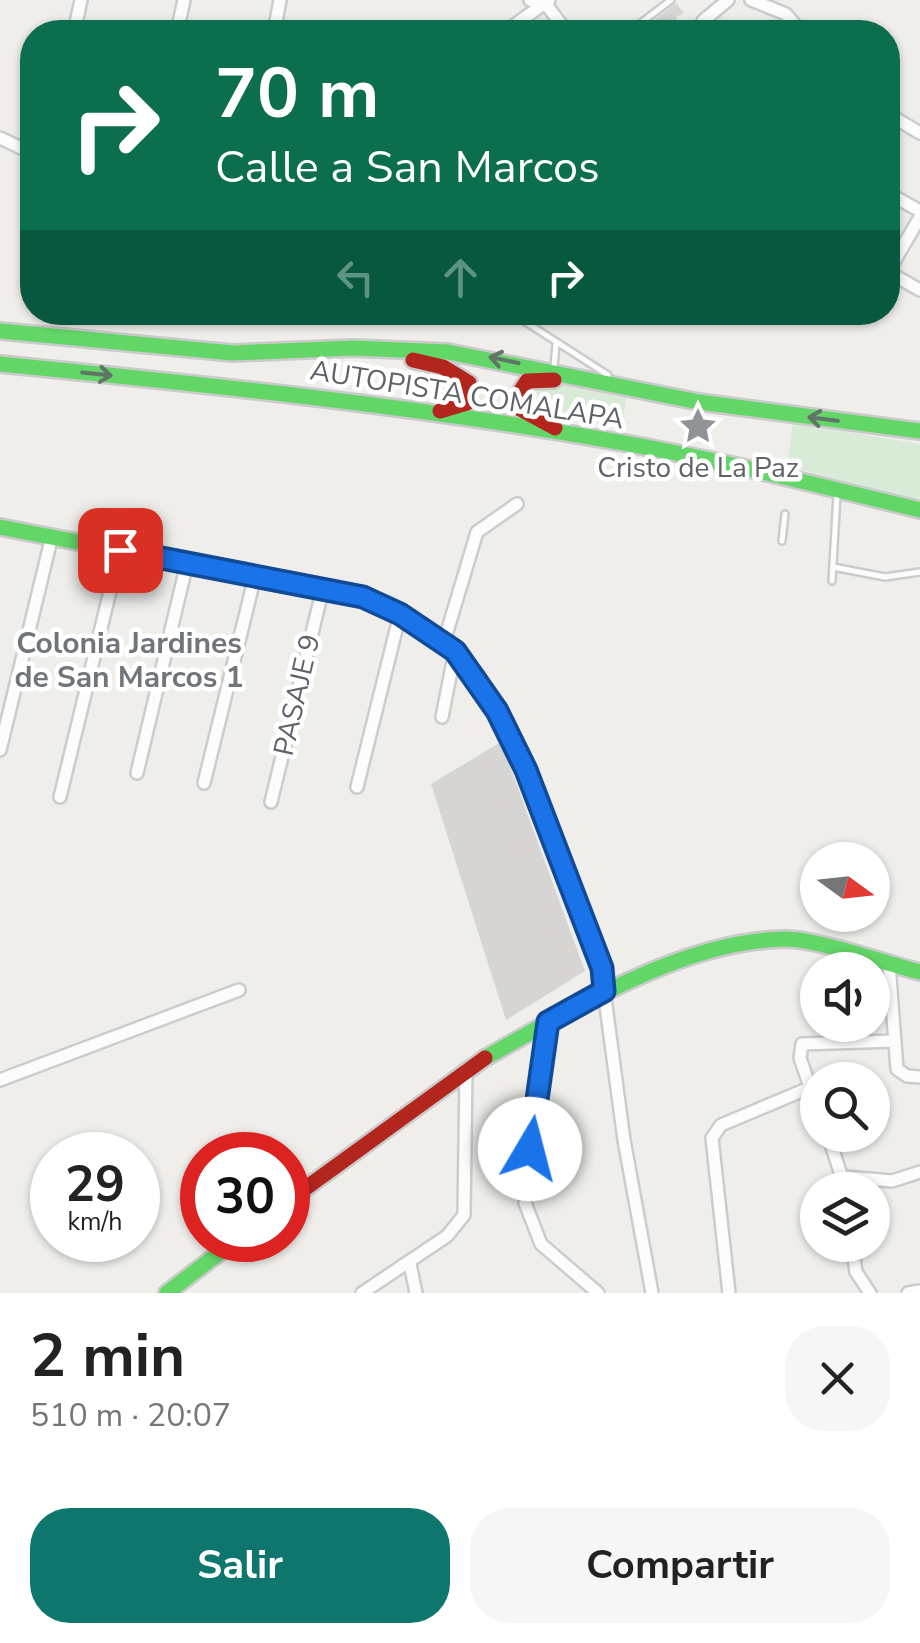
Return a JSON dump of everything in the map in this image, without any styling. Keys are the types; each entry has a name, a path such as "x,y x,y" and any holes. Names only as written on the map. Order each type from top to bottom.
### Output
{"main road":[{"name":"AUTOPISTA COMALAPA","path":"0,331 233,353 353,348 448,352 630,389 920,432"},
{"path":"353,348 443,366 469,383 470,398 457,408 388,409"},
{"name":"AUTOPISTA COMALAPA","path":"0,364 283,393 568,435 713,460 920,510"},
{"path":"568,435 520,409 518,388 537,379 592,380"},
{"path":"0,527 363,597 400,614 449,646 497,711 526,770 602,968 604,991"},
{"path":"310,1185 466,1069 604,991 693,955 755,941 806,942 844,952"},
{"path":"890,964 920,972"},
{"path":"167,1293 207,1262"}],"street":[{"path":"530,0 547,2"},
{"path":"704,20 728,0"},
{"path":"751,0 786,14 791,20"},
{"path":"522,20 547,2"},
{"path":"900,250 920,214"},
{"path":"442,716 449,646 477,532 516,504"},
{"path":"0,750 52,536"},
{"path":"60,797 120,550"},
{"path":"137,773 187,563"},
{"path":"204,783 255,576"},
{"name":"PASAJE 9","path":"271,802 322,588"},
{"path":"357,786 400,614"},
{"path":"890,977 897,1069 908,1076 920,1076"},
{"path":"0,1080 239,990"},
{"path":"604,991 624,1140 652,1293"},
{"path":"548,1022 526,1203 540,1244 598,1293"},
{"path":"801,1062 802,1044 895,1040"},
{"path":"362,1293 447,1236 464,1215 466,1069"},
{"path":"729,1293 712,1138 721,1125 800,1091"},
{"path":"890,1181 920,1172"},
{"path":"855,1262 856,1272 870,1293"},
{"path":"410,1264 416,1293"},
{"path":"908,1293 920,1291"}],"lane":[{"path":"645,20 671,0"},
{"path":"531,325 630,389"},
{"path":"553,371 556,341"},
{"path":"832,580 837,490"},
{"path":"782,540 785,514"},
{"path":"833,566 885,577 920,572"},
{"path":"884,586 885,577"}],"green space":[{"path":"562,385 626,398 622,429 539,409 529,399 530,388"},
{"path":"793,423 920,444 920,500 787,466"}],"building":[{"path":"676,3 684,13 677,20 655,20"},
{"path":"501,742 585,971 506,1020 431,784"}],"traffic: fast":[{"path":"0,331 233,353 353,348 448,352 699,402 920,431"},
{"path":"0,364 313,398 547,430 699,458 920,510"},
{"path":"0,527 363,597 445,642 477,677 520,754 602,968 604,991"},
{"path":"485,1058 629,981 668,964 746,942 799,940 920,972"},
{"path":"167,1293 207,1262"}],"traffic: jam":[{"path":"413,360 443,367 469,383 467,403 440,411"},
{"path":"554,380 527,381 516,398 520,409 555,428"},
{"path":"310,1185 485,1058"}],"place":[{"name":"Cristo de La Paz","path":"698,426"}],"district":[{"name":"Colonia Jardines de San Marcos 1","path":"129,660"}],"route":[{"path":"120,550 363,597 414,622 455,651 472,671 526,770 602,968 604,991 548,1022 530,1149"}]}
